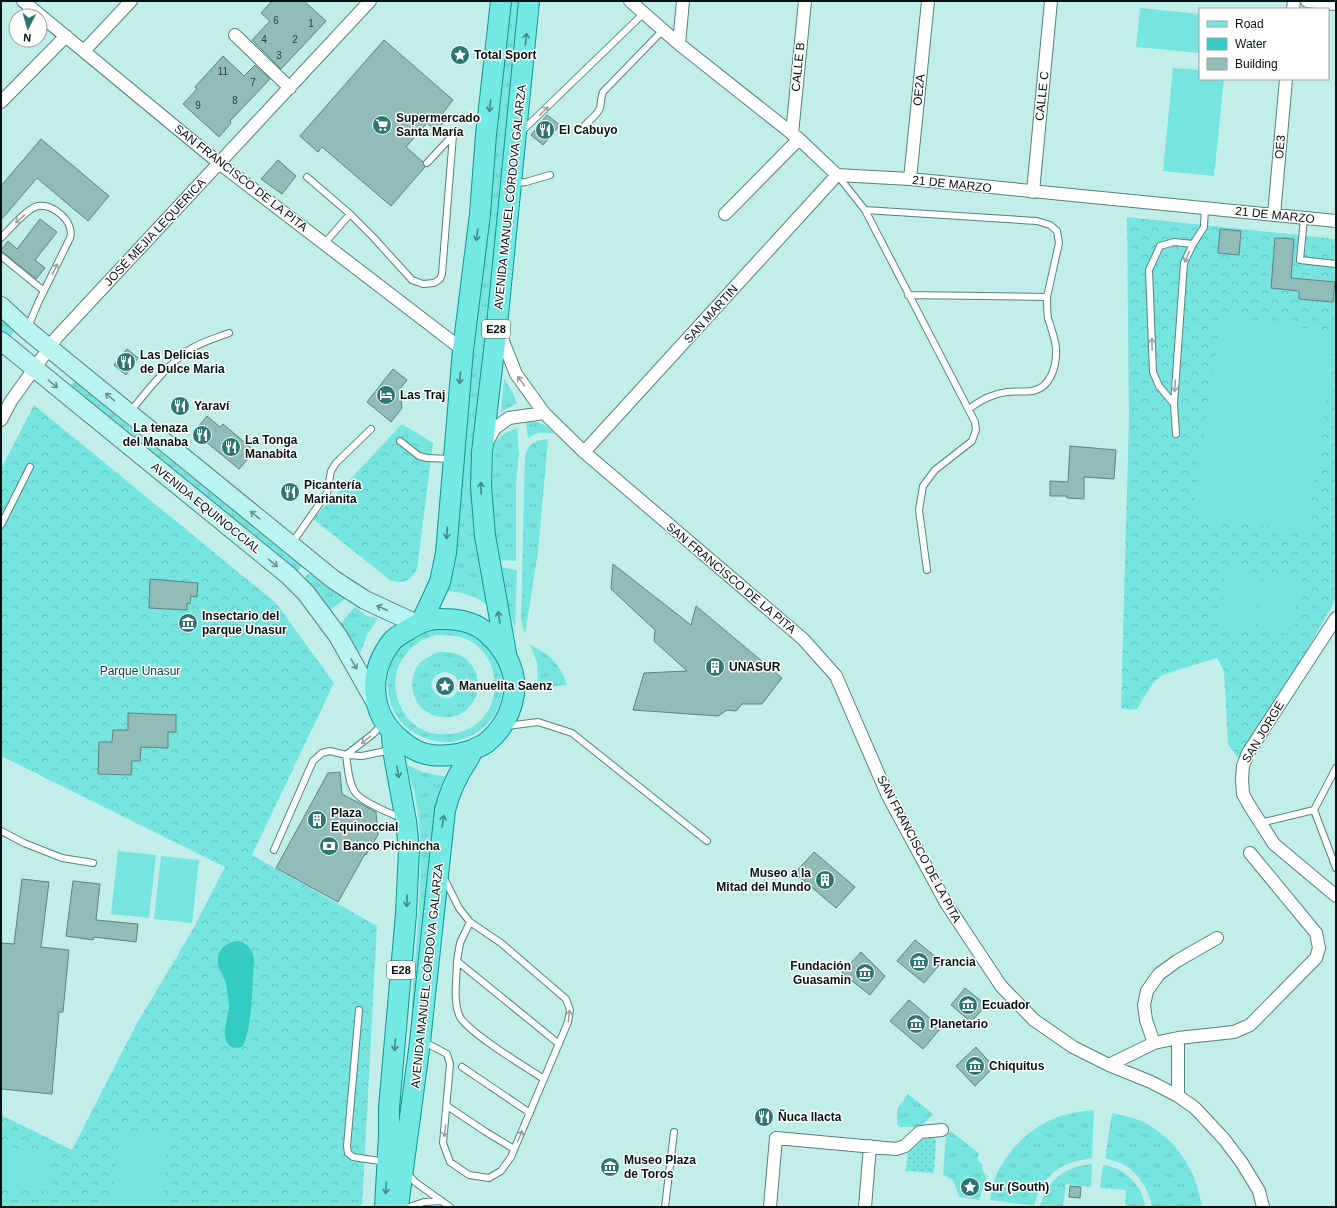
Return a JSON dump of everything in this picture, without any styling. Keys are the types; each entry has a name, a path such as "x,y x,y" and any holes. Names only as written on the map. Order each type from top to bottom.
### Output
{"main road":[{"name":"E28","path":"419,623 440,582 444,561 463,350 480,214 486,135 501,1"},
{"name":"AVENIDA MANUEL CÓRDOVA GALARZA","path":"506,655 485,536 481,488 482,452 497,326 530,1"},
{"name":"AVENIDA EQUINOCCIAL","path":"1,306 27,330 50,347 334,580 365,600 419,623"},
{"name":"AVENIDA EQUINOCCIAL","path":"1,341 288,575 306,593 338,636 387,728"},
{"name":"E28","path":"435,618 452,618 468,622 484,630 496,641 506,655 514,679 514,694 508,716 502,727 494,736 473,750 452,756 430,755 410,748 387,728 375,681 381,658 394,639 419,623 435,618"},
{"name":"AVENIDA MANUEL CÓRDOVA GALARZA","path":"387,728 406,821 409,850 407,906 388,1108 389,1135 396,1166 398,1207"},
{"name":"AVENIDA MANUEL CÓRDOVA GALARZA","path":"385,1207 396,1166 421,1033 440,865 443,824 449,793 473,750"},
{"path":"397,1022 421,1033"}],"street":[{"name":"SAN FRANCISCO DE LA PITA","path":"23,1 39,6 66,36 219,163 463,350"},
{"path":"84,51 131,1"},
{"name":"JOSÉ MEJIA LEQUERICA","path":"1,420 11,401 57,337 370,1"},
{"path":"630,1 679,44 795,137 837,175"},
{"path":"679,44 683,1"},
{"name":"CALLE B","path":"795,137 805,1"},
{"name":"OE2A","path":"910,179 928,1"},
{"name":"CALLE C","path":"1033,192 1051,1"},
{"path":"1307,1 1336,4"},
{"path":"235,35 290,88"},
{"path":"1,102 66,36"},
{"name":"OE3","path":"1274,215 1286,80"},
{"path":"725,214 795,137"},
{"name":"21 DE MARZO","path":"837,175 910,179 1336,221"},
{"name":"SAN MARTIN","path":"584,452 837,175"},
{"name":"SAN FRANCISCO DE LA PITA","path":"497,326 516,374 544,413 584,452 804,639 836,676 888,796 946,903 1001,986 1034,1020 1073,1047 1109,1065 1151,1082 1178,1096 1195,1108 1224,1139 1242,1163 1259,1191 1263,1207"},
{"path":"482,452 495,428 509,418 544,413"},
{"name":"SAN JORGE","path":"1336,618 1248,753 1243,766 1243,794 1274,844 1336,896"},
{"path":"1109,1065 1154,1043 1178,1038 1234,1032 1250,1024 1316,958 1320,948 1316,933 1250,853"},
{"path":"1154,1043 1146,1020 1144,1005 1147,991 1159,974 1177,961 1217,938"},
{"path":"1178,1038 1178,1096"},
{"path":"770,1207 776,1138 896,1149 905,1146 920,1132 942,1130"},
{"path":"865,1207 870,1146"}],"lane":[{"path":"516,138 644,13"},
{"path":"585,125 597,114 600,108 603,92 663,30"},
{"path":"307,177 350,214 412,280 423,284 434,283 442,274 454,135 427,163"},
{"path":"511,183 526,182 550,175"},
{"path":"837,175 865,210 975,422 976,430 972,441 934,470 923,486 919,510 927,570"},
{"path":"1,238 21,218 37,206 44,206 53,210 67,220 72,233 38,303 27,330"},
{"path":"1176,434 1174,404 1184,262 1192,244 1204,226 1205,208"},
{"path":"865,210 1037,220 1057,231 1059,243 1047,297 1048,317 1054,335 1056,348 1055,365 1048,381 1042,388 1032,391 1007,392 991,395 969,409"},
{"path":"324,244 350,214"},
{"path":"1304,218 1300,260 1336,264"},
{"path":"1174,404 1159,386 1152,372 1149,270 1160,246 1174,242 1192,244"},
{"path":"1,256 44,291"},
{"path":"908,295 1047,297"},
{"path":"129,413 172,365 190,350 205,342 229,333"},
{"path":"291,544 327,493 331,471 336,463 371,429"},
{"path":"400,441 419,456 427,458 453,459"},
{"path":"1,525 30,467"},
{"path":"502,727 538,722 572,733 707,841"},
{"path":"346,755 373,734 387,728"},
{"path":"274,850 313,761 322,753 330,751 346,755 362,756 387,728"},
{"path":"346,755 351,785 356,794 374,806 406,821"},
{"path":"1336,768 1314,810 1336,868"},
{"path":"1260,823 1314,810"},
{"path":"1,831 24,843 62,858 93,863"},
{"path":"421,1033 428,1044 447,1054 450,1064 443,1143 450,1162 469,1175 489,1178 501,1171 511,1157 568,1022 570,1010 566,1000 501,943 470,922 459,908 443,877 440,865"},
{"path":"470,922 460,943 457,961 456,1006 460,1018 466,1026 544,1079"},
{"path":"457,961 559,1044"},
{"path":"359,1010 347,1146 348,1153 353,1157 396,1166 415,1182 450,1207"},
{"path":"462,1067 530,1113"},
{"path":"447,1106 514,1149"},
{"path":"665,1207 674,1132"},
{"path":"409,1207 424,1202 442,1201"}],"green space":[{"path":"510,1 523,1 486,350 490,607 468,595 444,591 481,292"},
{"path":"1140,8 1199,14 1199,53 1136,47"},
{"path":"1173,68 1199,70 1199,80 1224,80 1214,176 1163,171"},
{"path":"1127,217 1336,239 1336,599 1289,681 1239,759 1228,744 1224,671 1217,658 1162,675 1153,683 1137,709 1130,710 1121,708 1129,418"},
{"path":"1221,316 1336,333 1307,532 1192,516"},
{"path":"1,318 16,330 10,337 1,330"},
{"path":"504,379 512,391 517,403 501,412"},
{"path":"75,380 135,432 303,565 296,573 251,532 188,485 69,387"},
{"name":"Parque Unasur","path":"34,405 276,603 334,683 252,855 377,926 362,1207 1,1207 1,1115 72,1150 136,1025 192,931 225,867 1,756 1,469"},
{"path":"526,422 542,424 554,434 540,433 528,438"},
{"path":"402,424 433,443 417,569 409,579 399,582 390,580 313,519"},
{"path":"517,428 519,454 516,484 516,561 499,560 493,513 492,487 494,443 505,433"},
{"path":"548,439 538,552 525,634 521,620 525,455 531,445 540,440"},
{"path":"500,567 517,570 515,629 504,593"},
{"path":"1226,569 1260,573 1254,632 1220,629"},
{"path":"311,571 337,594 345,599 329,611 302,580"},
{"path":"1264,572 1299,575 1293,634 1258,631"},
{"path":"355,607 367,616 378,618 367,635 360,654 339,625"},
{"path":"434,628 448,628 466,631 479,638 491,650 498,663 502,677 503,690 500,703 494,715 486,726 474,734 456,741 444,742 432,740 418,735 409,729 395,713 390,702 388,692 389,671 398,652 405,643 414,636","holes":["435,635 456,636 468,640 480,648 488,659 493,672 495,686 493,699 487,712 478,722 466,730 453,734 434,734 418,727 406,716 396,692 396,674 404,656 421,641"]},
{"path":"530,645 543,652 553,660 561,671 567,685 538,688 537,662"},
{"path":"439,652 455,653 466,659 474,669 478,681 477,694 470,707 464,712 450,717 435,716 428,713 418,703 413,692 412,686 416,668 424,660","holes":["443,672 450,673 455,676 459,685 454,696 448,698 436,694 432,689 432,683 435,677"]},
{"path":"407,765 423,772 447,777 415,1013 412,1011 412,1000 420,897 420,845 415,795"},
{"path":"118,851 156,855 149,918 111,914"},
{"path":"161,856 199,860 192,923 154,919"},
{"path":"908,1094 933,1114 921,1127 900,1127 897,1125 897,1109"},
{"path":"1094,1110 1092,1158 1068,1164 1054,1172 1041,1188 1034,1206 990,1200 997,1173 1002,1164 1022,1139 1030,1132 1058,1117 1076,1112"},
{"path":"1112,1113 1139,1120 1152,1127 1173,1144 1182,1155 1195,1180 1202,1207 1152,1207 1145,1187 1137,1175 1126,1166 1105,1158"},
{"path":"120,1130 168,1137 162,1207 111,1207"},
{"path":"950,1131 979,1153 977,1159 983,1165 983,1171 987,1176 979,1200 959,1197 953,1180 943,1175 946,1136"},
{"path":"932,1135 936,1140 934,1173 906,1171 908,1147 919,1137 925,1139"},
{"path":"1,1145 53,1156 47,1192 1,1183"},
{"path":"1092,1164 1091,1187 1066,1184 1063,1207 1040,1207 1047,1189 1058,1176 1073,1168"},
{"path":"1103,1165 1118,1169 1132,1180 1140,1190 1145,1207 1125,1207 1126,1190 1100,1188"}],"water":[{"path":"238,941 249,947 254,959 250,1017 246,1039 242,1047 236,1048 229,1046 225,1035 229,1005 226,983 219,967 218,957 221,950 228,944"}],"building":[{"path":"272,1 304,1 326,21 281,69 252,40 270,21 261,13"},
{"path":"384,40 453,100 442,114 447,119 436,131 427,123 406,147 423,162 425,167 391,206 322,147 318,152 300,136"},
{"path":"223,56 244,76 255,65 270,79 230,121 231,123 219,137 183,104 197,89 195,87"},
{"name":"El Cabuyo","path":"547,115 560,125 543,145 531,135"},
{"path":"41,139 109,196 88,221 37,178 1,220 1,186"},
{"path":"278,160 296,176 282,194 261,179"},
{"path":"40,219 57,232 35,260 45,268 36,279 1,252 1,250 8,241 17,249"},
{"path":"1220,229 1241,231 1239,255 1218,253"},
{"path":"1275,238 1294,239 1291,278 1335,282 1333,302 1299,299 1299,291 1271,288"},
{"name":"Las Delicias de Dulce Maria","path":"127,349 138,358 126,375 114,365"},
{"name":"Las Traj","path":"393,369 407,380 400,389 402,408 391,422 367,402"},
{"name":"La Tonga Manabita","path":"207,416 220,427 223,424 255,451 239,469 194,432"},
{"path":"1070,446 1116,450 1114,479 1084,477 1084,499 1067,498 1067,496 1050,496 1050,481 1068,482"},
{"path":"613,564 691,625 696,606 782,678 762,704 742,704 736,711 727,710 718,716 633,710 644,673 687,671 654,641 655,630 611,589"},
{"path":"150,579 198,583 197,597 191,596 190,604 187,603 187,610 149,608"},
{"path":"128,713 176,715 176,732 168,732 168,748 141,747 140,761 132,761 131,775 98,774 99,742 112,742 113,730 128,730"},
{"name":"Plaza Equinoccial","path":"340,772 342,794 376,812 378,835 366,855 365,854 338,902 276,868 328,773"},
{"name":"Museo a la Mitad del Mundo","path":"814,852 855,887 836,908 795,873"},
{"path":"22,879 49,882 41,947 69,950 63,1012 59,1012 52,1094 1,1089 1,943 14,944"},
{"path":"73,881 100,884 96,920 138,924 136,942 94,937 93,940 66,936"},
{"name":"Francia","path":"915,940 942,962 924,983 897,961"},
{"path":"861,952 885,976 870,995 842,973"},
{"name":"Ecuador","path":"965,988 986,1005 971,1022 951,1005"},
{"name":"Planetario","path":"909,1000 941,1028 923,1049 890,1021"},
{"name":"Chiquitus","path":"976,1047 994,1067 975,1086 956,1066"},
{"path":"1070,1186 1081,1187 1080,1198 1069,1197"}],"place":[{"name":"Total Sport","path":"460,55"},
{"name":"Supermercado Santa María","path":"382,125"},
{"name":"El Cabuyo","path":"545,130"},
{"name":"Las Delicias de Dulce Maria","path":"126,362"},
{"name":"Las Traj","path":"386,395"},
{"name":"Yaraví","path":"180,406"},
{"name":"La tenaza del Manaba","path":"202,435"},
{"name":"La Tonga Manabita","path":"231,447"},
{"name":"Picantería Marianita","path":"290,492"},
{"name":"Insectario del parque Unasur","path":"188,623"},
{"name":"UNASUR","path":"715,667"},
{"name":"Manuelita Saenz","path":"445,686"},
{"name":"Plaza Equinoccial","path":"317,820"},
{"name":"Banco Pichincha","path":"329,846"},
{"name":"Museo a la Mitad del Mundo","path":"825,880"},
{"name":"Francia","path":"919,962"},
{"name":"Fundación Guasamin","path":"865,973"},
{"name":"Ecuador","path":"968,1005"},
{"name":"Planetario","path":"916,1024"},
{"name":"Chiquitus","path":"975,1066"},
{"name":"Ñuca llacta","path":"764,1117"},
{"name":"Museo Plaza de Toros","path":"610,1167"},
{"name":"Sur (South)","path":"970,1187"}]}
